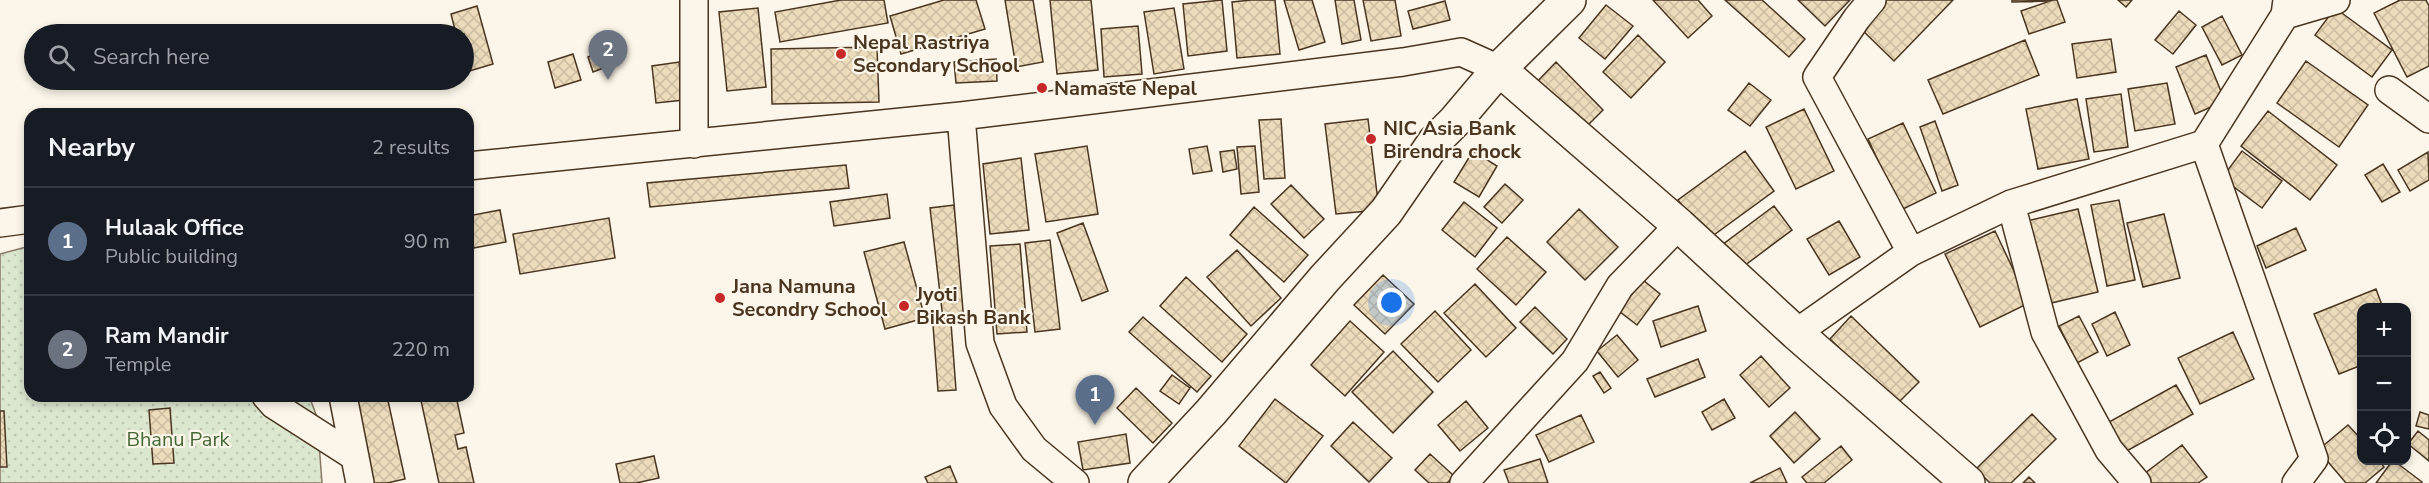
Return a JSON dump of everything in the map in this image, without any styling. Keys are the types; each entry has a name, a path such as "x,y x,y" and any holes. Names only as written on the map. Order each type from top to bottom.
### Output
{"main road":[{"path":"1145,483 1211,412 1325,278 1386,212 1436,141 1499,69 1569,0"},
{"path":"1499,69 1679,225 1796,333 1968,483"}],"street":[{"path":"694,0 694,144"},
{"path":"1872,0 1817,77 1911,252"},
{"path":"1796,333 1911,252 2011,204 2204,144 2279,5 2336,0"},
{"path":"474,165 961,116 1392,63 1461,52 1499,69"},
{"path":"2389,90 2429,119"},
{"path":"961,116 981,343 1003,406 1034,449 1075,483"},
{"path":"2204,144 2314,459 2296,483"},
{"path":"2011,204 2045,332 2109,450 2137,483"},
{"path":"0,223 24,220"},
{"path":"1464,483 1575,361 1620,286 1679,225"},
{"path":"271,402 355,457"},
{"path":"344,402 360,483"}],"green space":[{"name":"Bhanu Park","path":"24,248 24,402 311,402 317,417 322,483 0,483 0,254"}],"building":[{"path":"841,0 884,0 888,23 780,42 775,12"},
{"path":"944,0 976,0 985,29 901,54 890,16"},
{"path":"1005,0 1033,0 1043,62 1016,67"},
{"path":"1050,0 1091,0 1098,70 1057,74"},
{"path":"1222,0 1227,51 1188,56 1183,4"},
{"path":"1275,0 1280,54 1237,58 1232,2"},
{"path":"1284,0 1312,0 1325,42 1299,50"},
{"path":"1335,0 1354,0 1361,40 1342,44"},
{"path":"1363,0 1395,0 1401,36 1371,41"},
{"path":"1653,0 1698,0 1712,16 1688,38"},
{"path":"1725,0 1762,0 1805,39 1789,57"},
{"path":"1798,0 1850,0 1825,26"},
{"path":"1886,0 1953,0 1894,61 1860,28"},
{"path":"2012,0 2050,0 2050,1 2012,2"},
{"path":"2057,0 2065,22 2029,34 2021,11"},
{"path":"2118,0 2132,0 2126,7"},
{"path":"2400,0 2426,0 2429,6 2429,66 2407,77 2374,13"},
{"path":"1445,1 1450,20 1413,29 1408,11"},
{"path":"1606,5 1633,26 1605,59 1579,38"},
{"path":"477,6 493,64 474,70 474,24 454,24 451,14"},
{"path":"758,8 766,87 727,91 719,12"},
{"path":"1174,8 1184,69 1154,74 1144,12"},
{"path":"2335,8 2392,50 2372,77 2315,35"},
{"path":"2179,11 2196,25 2173,54 2155,40"},
{"path":"2222,16 2242,55 2222,65 2202,27"},
{"path":"1138,26 1142,74 1104,77 1101,29"},
{"path":"1638,35 1665,62 1631,98 1603,72"},
{"path":"2111,39 2116,72 2077,78 2072,44"},
{"path":"2025,40 2039,75 1943,114 1928,80"},
{"path":"877,47 879,102 772,104 771,49"},
{"path":"605,50 611,65 593,72 588,57"},
{"path":"573,54 581,80 555,88 548,62"},
{"path":"2206,55 2225,101 2195,114 2176,67"},
{"path":"996,59 997,81 956,83 954,62"},
{"path":"2306,61 2368,105 2339,147 2277,103"},
{"path":"679,62 684,100 656,103 652,66"},
{"path":"1556,62 1603,110 1580,133 1533,86"},
{"path":"1749,83 1771,100 1750,126 1728,110"},
{"path":"2167,83 2175,124 2135,131 2128,89"},
{"path":"2121,94 2128,147 2094,152 2086,99"},
{"path":"2077,99 2089,159 2038,169 2026,109"},
{"path":"1804,109 1834,171 1796,189 1766,127"},
{"path":"2268,111 2337,165 2310,200 2241,146"},
{"path":"1281,119 1285,178 1264,179 1259,120"},
{"path":"1368,119 1379,210 1336,214 1325,124"},
{"path":"1935,121 1958,185 1942,191 1920,127"},
{"path":"1903,123 1936,193 1901,210 1868,139"},
{"path":"1087,146 1098,214 1046,222 1035,154"},
{"path":"1207,146 1212,171 1193,174 1189,149"},
{"path":"1255,146 1259,192 1241,194 1237,147"},
{"path":"1234,150 1237,169 1223,172 1220,152"},
{"path":"1473,151 1497,166 1479,197 1454,182"},
{"path":"1745,151 1774,191 1707,240 1678,200"},
{"path":"2242,151 2282,181 2262,208 2222,178"},
{"path":"2428,152 2429,180 2410,191 2398,170"},
{"path":"1021,158 1029,230 990,234 983,164"},
{"path":"2383,164 2400,192 2382,202 2365,175"},
{"path":"846,165 849,188 650,207 647,183"},
{"path":"1505,184 1523,200 1502,223 1484,207"},
{"path":"1291,185 1324,219 1304,238 1271,204"},
{"path":"887,194 890,218 834,226 830,202"},
{"path":"2119,200 2135,280 2107,286 2091,205"},
{"path":"1464,202 1497,228 1475,257 1442,230"},
{"path":"954,205 968,316 943,319 930,208"},
{"path":"1774,206 1792,230 1736,272 1718,248"},
{"path":"1254,207 1308,255 1284,282 1230,235"},
{"path":"1579,209 1618,247 1585,280 1547,242"},
{"path":"2078,209 2098,292 2047,304 2027,221"},
{"path":"500,210 506,242 474,248 474,215"},
{"path":"2164,214 2180,278 2143,287 2127,223"},
{"path":"609,218 615,258 520,274 513,234"},
{"path":"1839,221 1860,257 1829,275 1807,239"},
{"path":"1083,223 1108,291 1082,301 1057,233"},
{"path":"2296,228 2306,250 2266,268 2257,246"},
{"path":"1995,231 2029,303 1980,327 1945,254"},
{"path":"1507,237 1546,272 1516,305 1477,269"},
{"path":"1050,240 1060,329 1035,332 1025,243"},
{"path":"904,242 925,318 885,329 864,252"},
{"path":"1020,244 1027,332 997,334 990,246"},
{"path":"1237,250 1281,298 1251,326 1207,277"},
{"path":"1383,275 1414,304 1385,334 1354,305"},
{"path":"1186,277 1247,334 1222,362 1160,306"},
{"path":"1643,280 1660,294 1637,325 1619,311"},
{"path":"1475,284 1516,328 1486,357 1444,313"},
{"path":"2376,289 2381,303 2357,303 2357,367 2339,374 2314,314"},
{"path":"1698,306 1706,331 1661,347 1653,321"},
{"path":"1535,307 1567,339 1553,354 1520,322"},
{"path":"1435,311 1471,350 1438,382 1401,344"},
{"path":"2115,312 2130,345 2107,356 2092,324"},
{"path":"1851,316 1919,382 1897,404 1830,339"},
{"path":"2079,316 2098,352 2077,363 2059,326"},
{"path":"1143,317 1211,376 1197,392 1129,332"},
{"path":"1350,321 1384,352 1345,396 1311,365"},
{"path":"951,323 956,390 938,391 933,325"},
{"path":"2233,332 2254,379 2200,404 2178,358"},
{"path":"1617,335 1638,360 1618,377 1597,351"},
{"path":"1393,351 1433,392 1393,433 1352,392"},
{"path":"1761,356 1790,388 1769,407 1740,375"},
{"path":"1698,359 1705,377 1655,397 1647,379"},
{"path":"1600,372 1611,388 1604,393 1593,376"},
{"path":"1172,375 1190,388 1179,404 1160,391"},
{"path":"2176,385 2193,414 2125,452 2109,422"},
{"path":"1136,388 1172,423 1153,443 1117,408"},
{"path":"1275,399 1323,436 1286,483 1239,446"},
{"path":"1724,399 1735,418 1712,430 1702,412"},
{"path":"1466,401 1488,428 1460,451 1438,425"},
{"path":"353,402 388,402 405,479 387,483 370,483"},
{"path":"421,402 457,402 464,433 455,435 458,449 466,447 474,483 439,483"},
{"path":"170,408 174,463 153,464 149,410"},
{"path":"0,411 4,411 7,467 0,467"},
{"path":"1795,412 1820,439 1794,463 1770,436"},
{"path":"2420,412 2429,415 2429,429 2416,426"},
{"path":"2032,414 2056,439 2011,483 1990,483 1976,469"},
{"path":"1581,415 1594,442 1549,462 1536,435"},
{"path":"1353,422 1392,458 1369,482 1331,446"},
{"path":"2348,425 2357,435 2357,465 2383,465 2384,467 2365,483 2346,483 2318,450"},
{"path":"2418,431 2429,440 2429,461 2411,446 2411,440"},
{"path":"1126,434 1130,463 1083,470 1078,442"},
{"path":"2182,445 2207,477 2198,483 2150,483 2144,474"},
{"path":"1841,446 1852,460 1824,483 1807,483 1802,477"},
{"path":"1430,454 1454,476 1447,483 1429,483 1415,470"},
{"path":"654,456 659,478 636,483 620,483 616,464"},
{"path":"1540,459 1548,483 1509,483 1504,470"},
{"path":"2389,465 2400,465 2422,482 2421,483 2376,483"},
{"path":"950,466 957,483 928,483 925,477"},
{"path":"1780,468 1787,483 1750,483"},
{"path":"2029,477 2035,483 2023,483"}],"place":[{"name":"Nepal Rastriya Secondary School","path":"841,54"},
{"name":"Ram Mandir","path":"608,80"},
{"name":"Namaste Nepal","path":"1042,88"},
{"name":"NIC Asia Bank Birendra chock","path":"1371,139"},
{"name":"Jana Namuna Secondry School","path":"720,298"},
{"name":"Jyoti Bikash Bank","path":"904,306"},
{"name":"Hulaak Office","path":"1095,425"}]}
